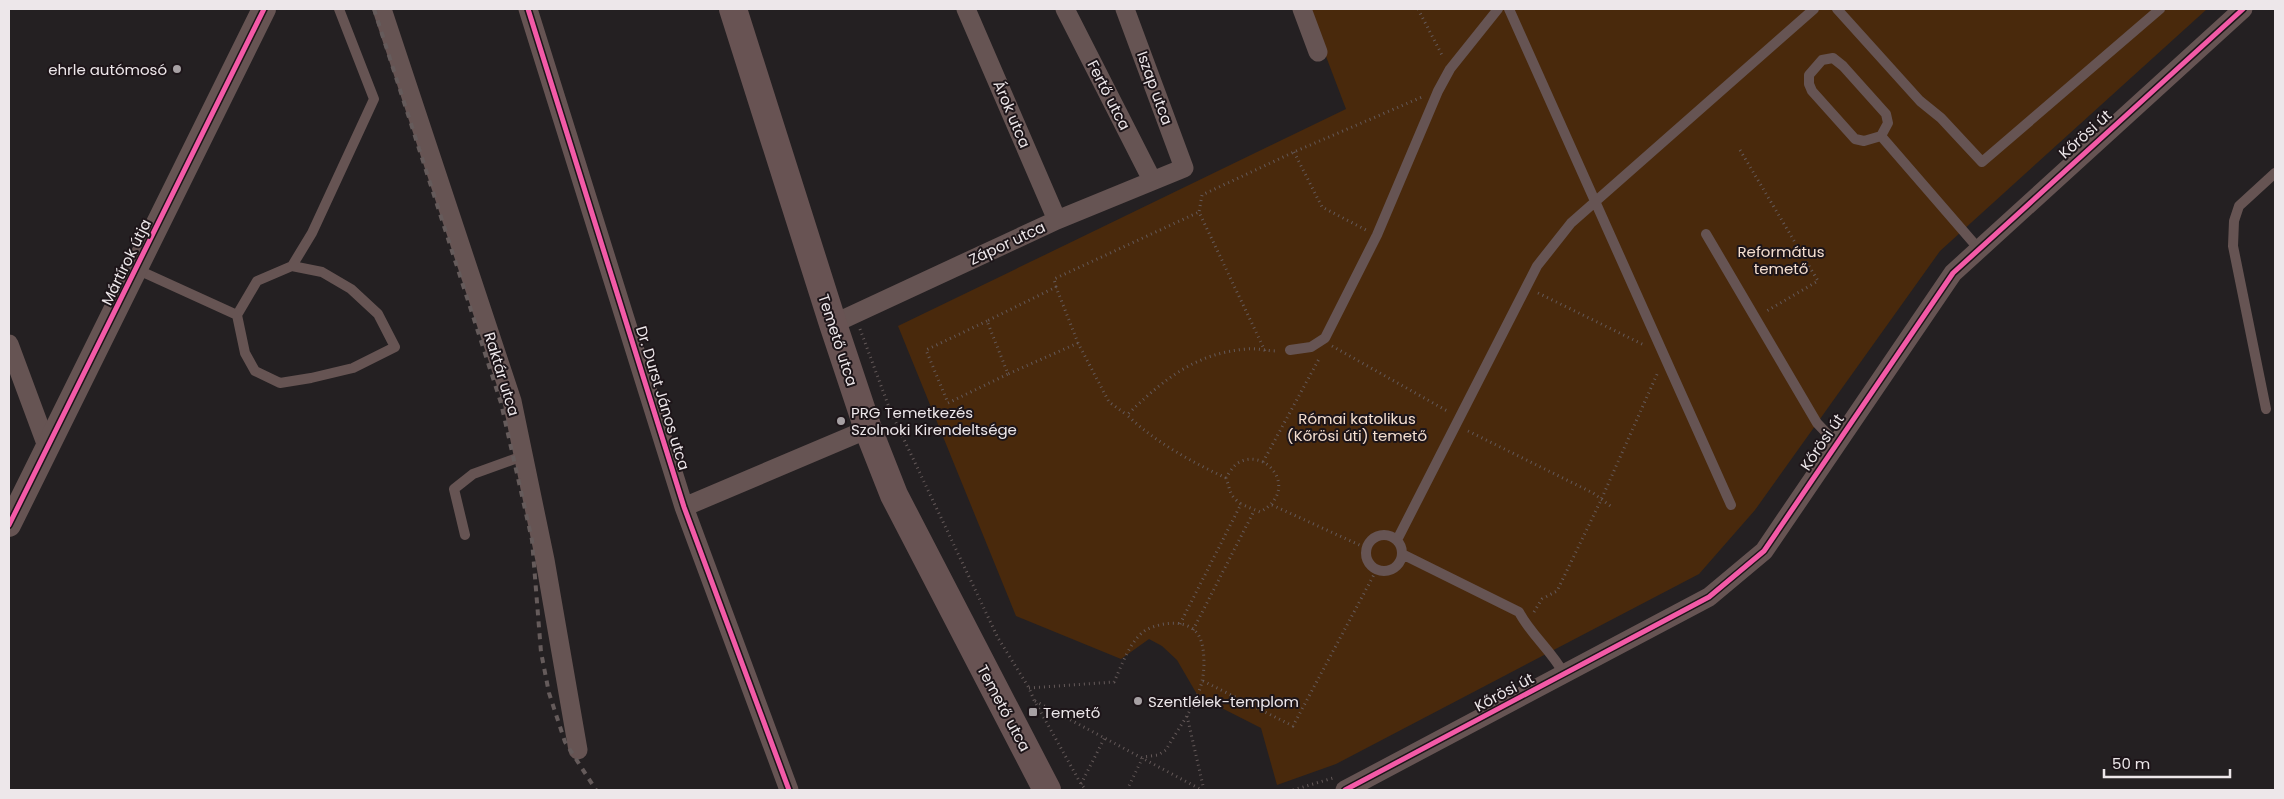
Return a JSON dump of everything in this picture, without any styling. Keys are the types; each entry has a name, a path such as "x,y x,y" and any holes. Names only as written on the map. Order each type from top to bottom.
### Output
{"main road":[{"name":"Temető utca","path":"733,9 844,319 868,429 894,495 1047,790"}],"street":[{"name":"Mártírok útja","path":"9,526 264,9"},
{"name":"Raktár utca","path":"382,9 512,401 546,560 578,750"},
{"name":"Dr. Durst János utca","path":"528,9 684,506 790,790"},
{"name":"Árok utca","path":"966,9 1057,220"},
{"name":"Fertő utca","path":"1065,9 1152,180"},
{"name":"Iszap utca","path":"1125,9 1184,168"},
{"path":"1302,9 1318,52"},
{"name":"Kőrösi út","path":"1345,790 1709,597 1764,551 1953,273 1978,248 2243,9"},
{"name":"Zápor utca","path":"844,319 1057,220 1184,168"},
{"path":"9,344 15,378 48,449"},
{"path":"684,506 868,429"}],"lane":[{"path":"292,266 312,233 374,99 339,9"},
{"path":"1290,350 1311,347 1325,338 1377,235 1438,91 1450,69 1498,9"},
{"path":"1508,9 1596,200 1732,505"},
{"path":"1397,540 1537,266 1571,223 1814,9"},
{"path":"1837,9 1920,101 1941,118 1982,162 2160,9"},
{"path":"1833,58 1843,66 1886,114 1888,123 1881,136 1864,141 1855,139 1812,91 1808,75 1822,60 1833,58"},
{"path":"1881,136 1978,248"},
{"path":"2266,409 2233,246 2234,221 2239,206 2275,173"},
{"path":"1706,234 1817,422 1836,443"},
{"path":"292,266 322,272 351,289 378,314 395,346 354,368 280,383 255,371 245,353 237,315 257,281 292,266"},
{"path":"136,269 237,315"},
{"path":"465,535 454,489 473,474 523,456"},
{"path":"1387,534 1397,540 1402,554 1401,560 1394,568 1388,570 1377,569 1369,563 1366,548 1376,536 1387,534"},
{"path":"1402,554 1519,612 1527,626 1557,661 1564,674"}],"path":[{"path":"1418,9 1450,69"},
{"path":"1265,351 1199,212 1202,196 1294,152 1438,91"},
{"path":"1740,150 1818,281 1756,318"},
{"path":"1294,152 1322,207 1377,235"},
{"path":"1199,212 1054,279 1078,343 1109,402 1127,415 1144,432 1198,465 1226,478"},
{"path":"1056,287 926,350 948,403 1078,343"},
{"path":"1526,287 1665,355 1601,500 1556,591 1542,599 1527,626"},
{"path":"844,319 890,410 998,638 1030,688 1034,700 1086,790"},
{"path":"987,321 1008,374"},
{"path":"1263,462 1327,343 1330,327"},
{"path":"1327,343 1457,422 1532,461 1612,508"},
{"path":"1127,415 1158,384 1209,355 1249,348 1265,351 1290,350"},
{"path":"1248,459 1263,462 1276,472 1279,483 1278,494 1272,505 1260,512 1254,511 1232,497 1227,489 1226,478 1237,463 1248,459"},
{"path":"1180,624 1241,504"},
{"path":"1272,505 1366,548"},
{"path":"1194,630 1254,511"},
{"path":"1202,681 1293,726 1377,569"},
{"path":"1030,688 1114,682 1136,640 1146,631 1171,622 1194,630 1199,636 1201,643 1203,658 1202,681 1186,716 1166,750 1158,755 1143,757"},
{"path":"1034,700 1203,790"},
{"path":"1186,716 1203,790"},
{"path":"1081,784 1105,737"},
{"path":"1127,790 1143,757"}],"green space":[{"name":"Római katolikus (Kőrösi úti) temető","path":"1308,9 2207,9 1940,251 1755,510 1699,574 1336,764 1277,785 1261,728 1198,696 1177,660 1162,646 1149,639 1121,659 1016,616 898,326 1346,109"}],"railway":[{"path":"374,9 501,403 532,540 541,652 549,693 565,742 596,790"}],"cycle path":[{"path":"9,525 264,9"},
{"path":"528,9 684,507 789,790"},
{"path":"1345,790 1709,597 1764,551 1953,273 2243,9"}],"place":[{"name":"ehrle autómosó","path":"177,69"},
{"name":"PRG Temetkezés Szolnoki Kirendeltsége","path":"841,421"},
{"name":"Szentlélek-templom","path":"1138,701"},
{"name":"Temető","path":"1033,712"}],"park label":[{"name":"Református temető","path":"1781,260"}]}
